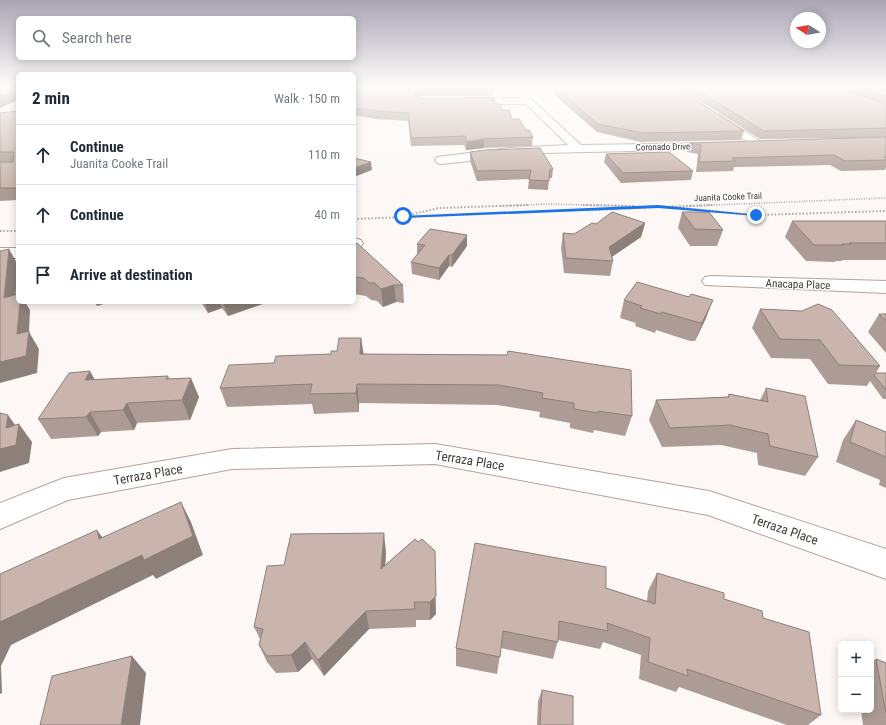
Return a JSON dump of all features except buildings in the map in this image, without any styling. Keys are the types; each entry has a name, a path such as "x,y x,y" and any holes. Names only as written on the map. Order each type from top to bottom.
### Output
{"street":[{"path":"548,120 579,149"},
{"name":"Coronado Drive","path":"441,160 484,153 579,149 763,145 722,120"},
{"path":"0,253 16,253"},
{"name":"Anacapa Place","path":"711,281 886,287"},
{"name":"Terraza Place","path":"0,516 64,489 232,459 436,454 708,503 886,564"}],"path":[{"name":"Juanita Cooke Trail","path":"356,219 886,198"},
{"path":"403,216 439,208 550,204 658,206 756,215 886,211"},
{"path":"0,231 16,231"}],"route":[{"path":"403,216 658,206 756,215"}]}
